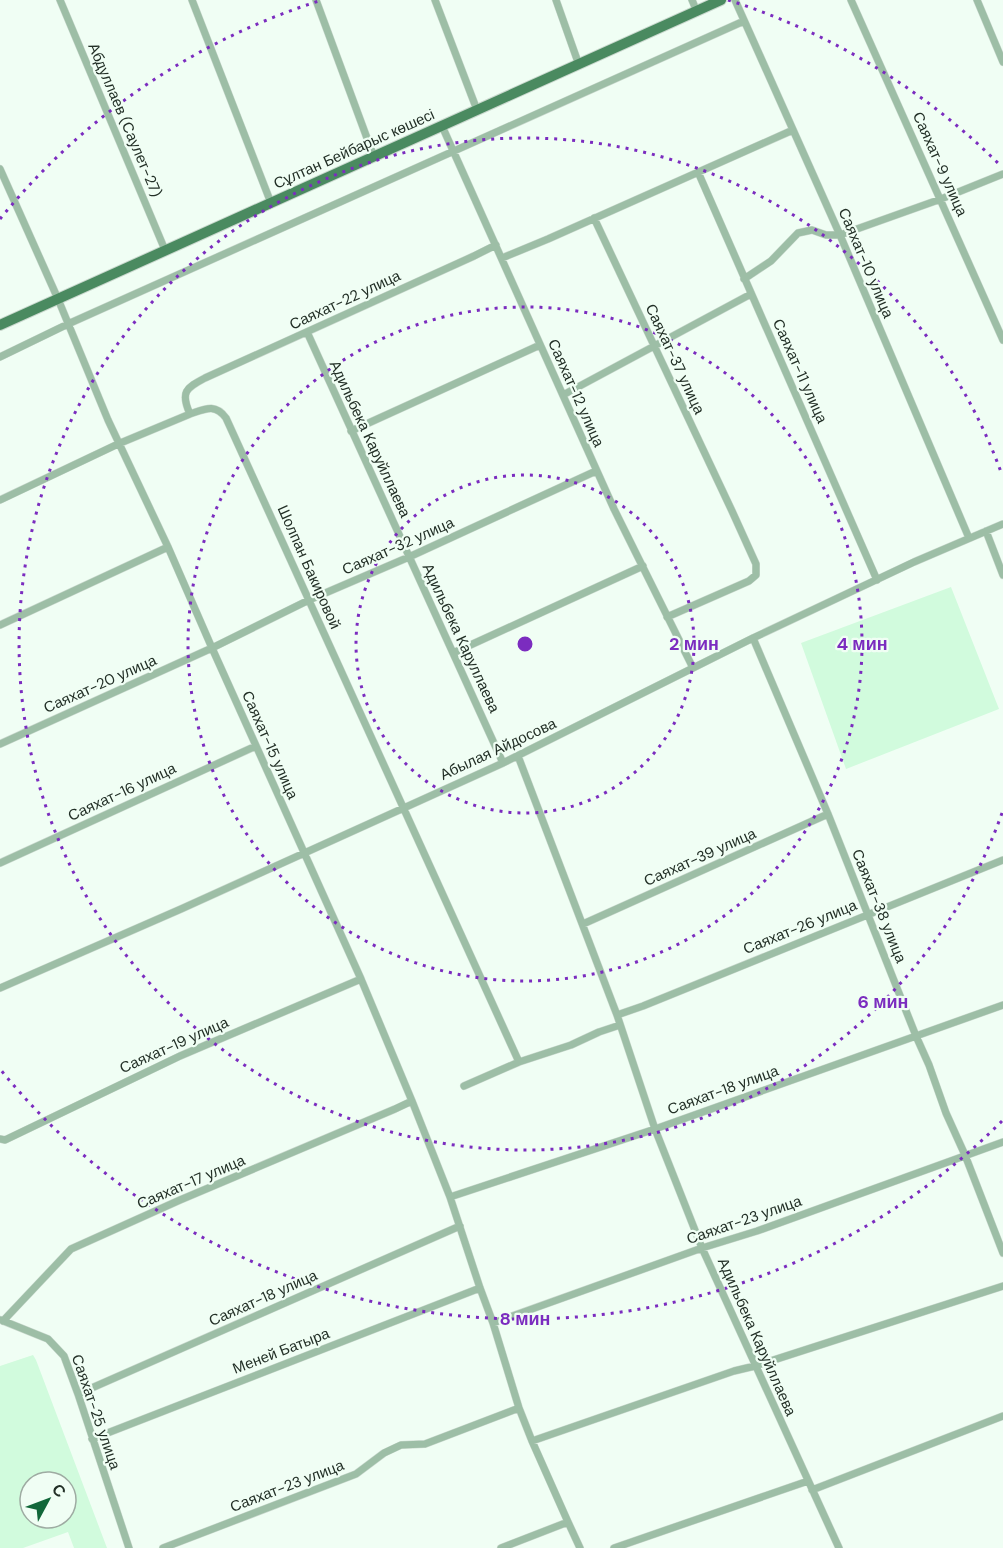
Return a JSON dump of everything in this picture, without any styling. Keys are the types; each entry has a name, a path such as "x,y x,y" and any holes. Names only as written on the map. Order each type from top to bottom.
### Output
{"main road":[{"name":"Сұлтан Бейбарыс көшесі","path":"0,325 721,0"}],"street":[{"name":"Абдуллаев (Саулет-27)","path":"60,0 165,250"},
{"path":"192,0 271,203"},
{"path":"316,0 374,156"},
{"path":"435,0 477,111"},
{"path":"556,0 579,65"},
{"path":"692,0 697,12"},
{"name":"Саяхат-10 улица","path":"735,0 840,235 969,538"},
{"name":"Саяхат-9 улица","path":"851,0 1003,340"},
{"path":"977,0 1003,62"},
{"path":"0,357 68,324 744,21"},
{"name":"Саяхат-12 улица","path":"442,126 596,471 693,668"},
{"path":"502,258 793,130"},
{"name":"Саяхат-15 улица","path":"0,168 58,299 118,444 168,548 361,979 450,1197 519,1408 580,1548"},
{"name":"Саяхат-11 улица","path":"698,172 877,580"},
{"path":"744,279 771,261 798,233 812,230 826,235 840,235 1003,174"},
{"name":"Саяхат-37 улица","path":"594,218 756,564 756,575 749,581 668,617"},
{"name":"Саяхат-22 улица","path":"190,414 185,403 185,393 190,386 496,245"},
{"path":"563,396 751,294"},
{"name":"Адильбека Каруйллаева","path":"307,332 409,557"},
{"path":"351,431 540,345"},
{"name":"Шолпан Бакировой","path":"190,414 215,408 226,418 519,1062"},
{"path":"0,500 118,444 190,414"},
{"name":"Саяхат-32 улица","path":"212,648 309,600 596,471"},
{"name":"Абылая Айдосова","path":"0,988 304,854 503,763 753,638 1003,524"},
{"path":"986,531 1003,575"},
{"path":"0,625 168,548"},
{"name":"Адильбека Каруллаева","path":"409,557 503,763"},
{"path":"453,653 643,566"},
{"name":"Саяхат-38 улица","path":"753,638 828,814 1003,1253"},
{"name":"Саяхат-20 улица","path":"0,744 212,648"},
{"name":"Саяхат-16 улица","path":"0,863 256,746"},
{"path":"464,1086 519,1062 571,1045 620,1025 518,756"},
{"name":"Саяхат-39 улица","path":"583,924 828,814"},
{"name":"Саяхат-26 улица","path":"617,1015 1003,860"},
{"name":"Саяхат-19 улица","path":"0,1139 5,1140 180,1056 361,979"},
{"name":"Саяхат-18 улица","path":"450,1197 655,1129 1003,1005"},
{"name":"Адильбека Каруйллаева","path":"620,1025 655,1129 702,1248 839,1548"},
{"name":"Саяхат-17 улица","path":"1,1320 71,1249 412,1101"},
{"name":"Саяхат-23 улица","path":"493,1323 1003,1142"},
{"name":"Саяхат-18 улица","path":"78,1394 460,1226"},
{"path":"532,1441 734,1371 1003,1287"},
{"name":"Меней Батыра","path":"92,1439 480,1288"},
{"name":"Саяхат-25 улица","path":"1,1320 48,1339 64,1356 129,1548"},
{"name":"Саяхат-23 улица","path":"163,1548 356,1474 384,1453 401,1445 425,1444 519,1408"},
{"path":"812,1490 1003,1416"},
{"path":"614,1548 808,1481"},
{"path":"501,1548 568,1522"}],"shaded area":[{"path":"951,587 999,709 846,769 801,643"},
{"path":"33,1355 78,1470 18,1470 18,1530 78,1530 78,1471 107,1548 74,1548 68,1532 23,1548 0,1548 0,1366"}]}
